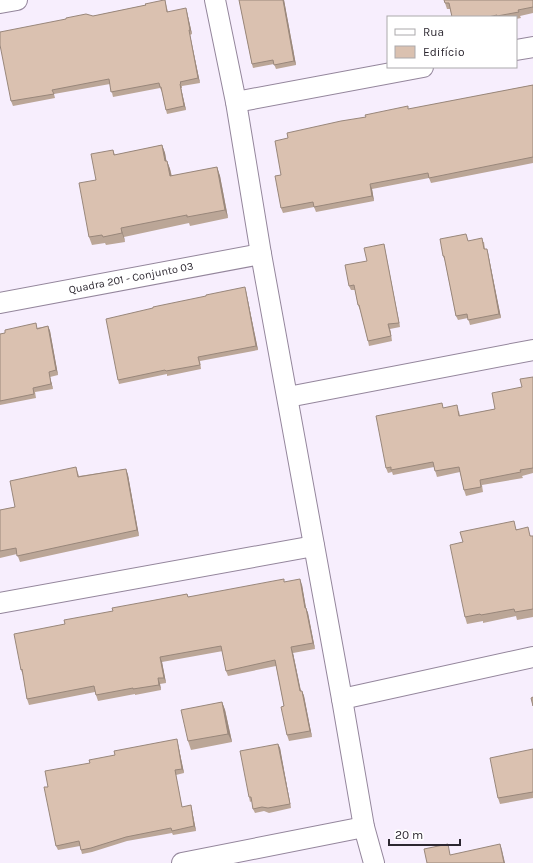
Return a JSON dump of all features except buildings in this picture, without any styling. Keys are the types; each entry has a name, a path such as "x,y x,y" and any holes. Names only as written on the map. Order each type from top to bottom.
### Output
{"street":[{"path":"0,3 17,0"},
{"path":"215,0 236,102 261,254 288,397 364,827 374,863"},
{"path":"517,50 533,47"},
{"path":"236,102 418,68"},
{"name":"Quadra 201 - Conjunto 03","path":"0,302 261,254"},
{"path":"288,397 533,350"},
{"path":"0,603 314,546"},
{"path":"342,699 533,657"},
{"path":"182,863 364,827"}]}
